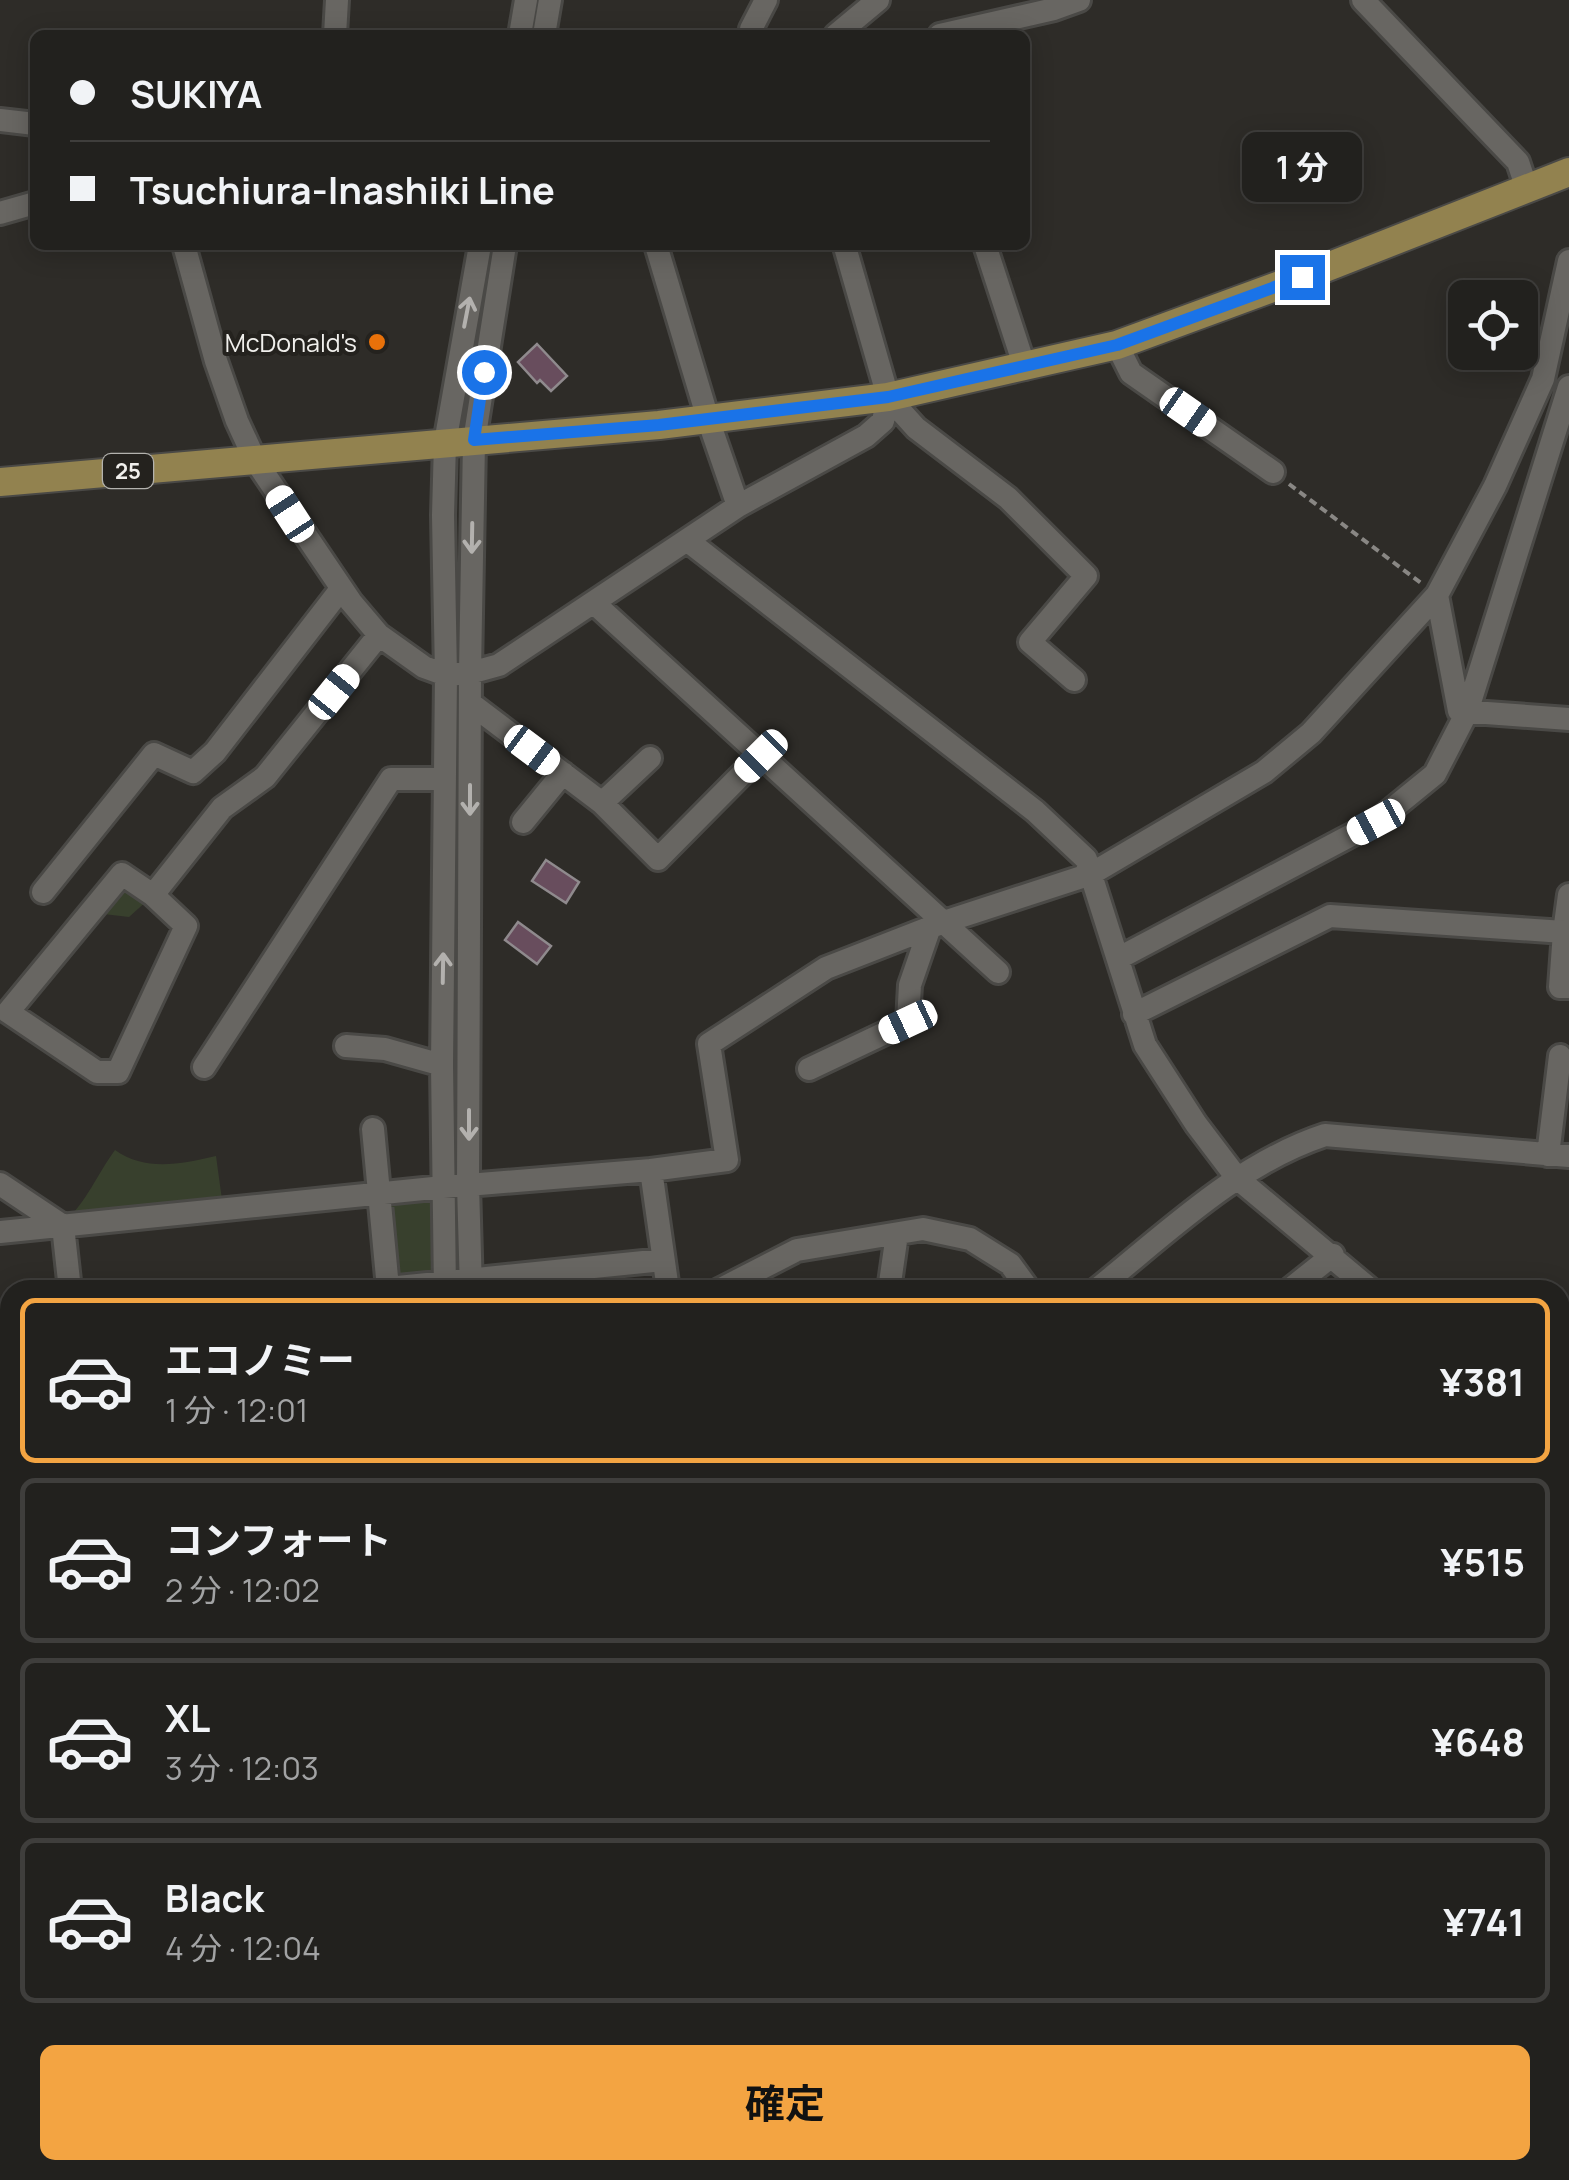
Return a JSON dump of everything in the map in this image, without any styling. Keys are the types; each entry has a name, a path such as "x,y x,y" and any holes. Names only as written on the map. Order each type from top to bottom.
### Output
{"main road":[{"name":"25","path":"0,482 708,420 888,397 1117,345 1569,172"}],"street":[{"path":"335,30 336,0"},
{"path":"521,30 526,0"},
{"path":"545,30 550,0"},
{"path":"751,30 766,0"},
{"path":"842,30 878,0"},
{"path":"962,30 1079,0"},
{"path":"1363,0 1518,162 1527,189"},
{"path":"0,120 30,123"},
{"path":"0,213 30,205"},
{"path":"185,250 216,361 255,460 341,589 379,635 424,667 458,674 499,665 738,506 866,436 883,421 888,397"},
{"path":"471,1280 470,703 458,674 443,515 445,443 479,250"},
{"path":"445,1280 445,779 458,674 474,440 504,250"},
{"path":"657,250 738,506"},
{"path":"846,250 888,397 916,428 1008,498 1086,576 1030,642 1074,680"},
{"path":"987,250 1025,368"},
{"path":"0,1232 727,1160 709,1044 826,968 937,924 1091,874 1264,772 1311,734 1437,595 1495,486 1543,380 1568,276"},
{"path":"1117,345 1131,373 1273,472"},
{"path":"1119,958 1376,822 1435,774 1467,712 1569,387"},
{"path":"688,541 1035,811 1086,859 1145,1045 1196,1124 1236,1178 1359,1280"},
{"path":"43,892 154,754 193,772 216,752 341,589"},
{"path":"1437,595 1459,711 1569,719"},
{"path":"594,603 937,924 998,972"},
{"path":"153,895 222,808 265,777 379,635"},
{"path":"470,703 602,803 658,859 761,756"},
{"path":"602,803 650,758"},
{"path":"522,822 564,773"},
{"path":"204,1067 391,780 445,779"},
{"path":"122,874 153,895 186,926 118,1072 97,1072 4,1016 122,874"},
{"path":"1569,894 1560,986 1569,987"},
{"path":"1134,1014 1330,916 1564,932"},
{"path":"809,1069 908,1022 910,985 937,924"},
{"path":"346,1046 385,1048 442,1065"},
{"path":"1108,1280 1236,1178 1295,1145 1326,1135 1558,1156 1560,1056"},
{"path":"373,1129 380,1194 378,1280"},
{"path":"651,1170 666,1280"},
{"path":"0,1184 63,1226"},
{"path":"63,1226 69,1280"},
{"path":"743,1280 797,1250 923,1228 970,1239 1010,1264 1022,1280"},
{"path":"890,1280 897,1234"},
{"path":"1301,1280 1333,1256"},
{"path":"509,1280 663,1260"}],"path":[{"path":"1273,472 1437,595"}],"green space":[{"path":"122,881 149,899 129,917 95,913"},
{"path":"115,1150 151,1164 216,1156 223,1207 65,1221 86,1197"},
{"path":"439,1191 442,1279 391,1280 383,1198"}],"building":[{"path":"537,344 567,376 551,391 540,380 537,383 518,362"},
{"path":"546,860 579,882 566,903 532,881"},
{"path":"518,922 551,946 537,964 505,940"}],"place":[{"name":"McDonald's","path":"377,342"}],"route":[{"path":"484,372 474,440 708,420 888,397 1066,358 1117,345 1302,277"}]}
